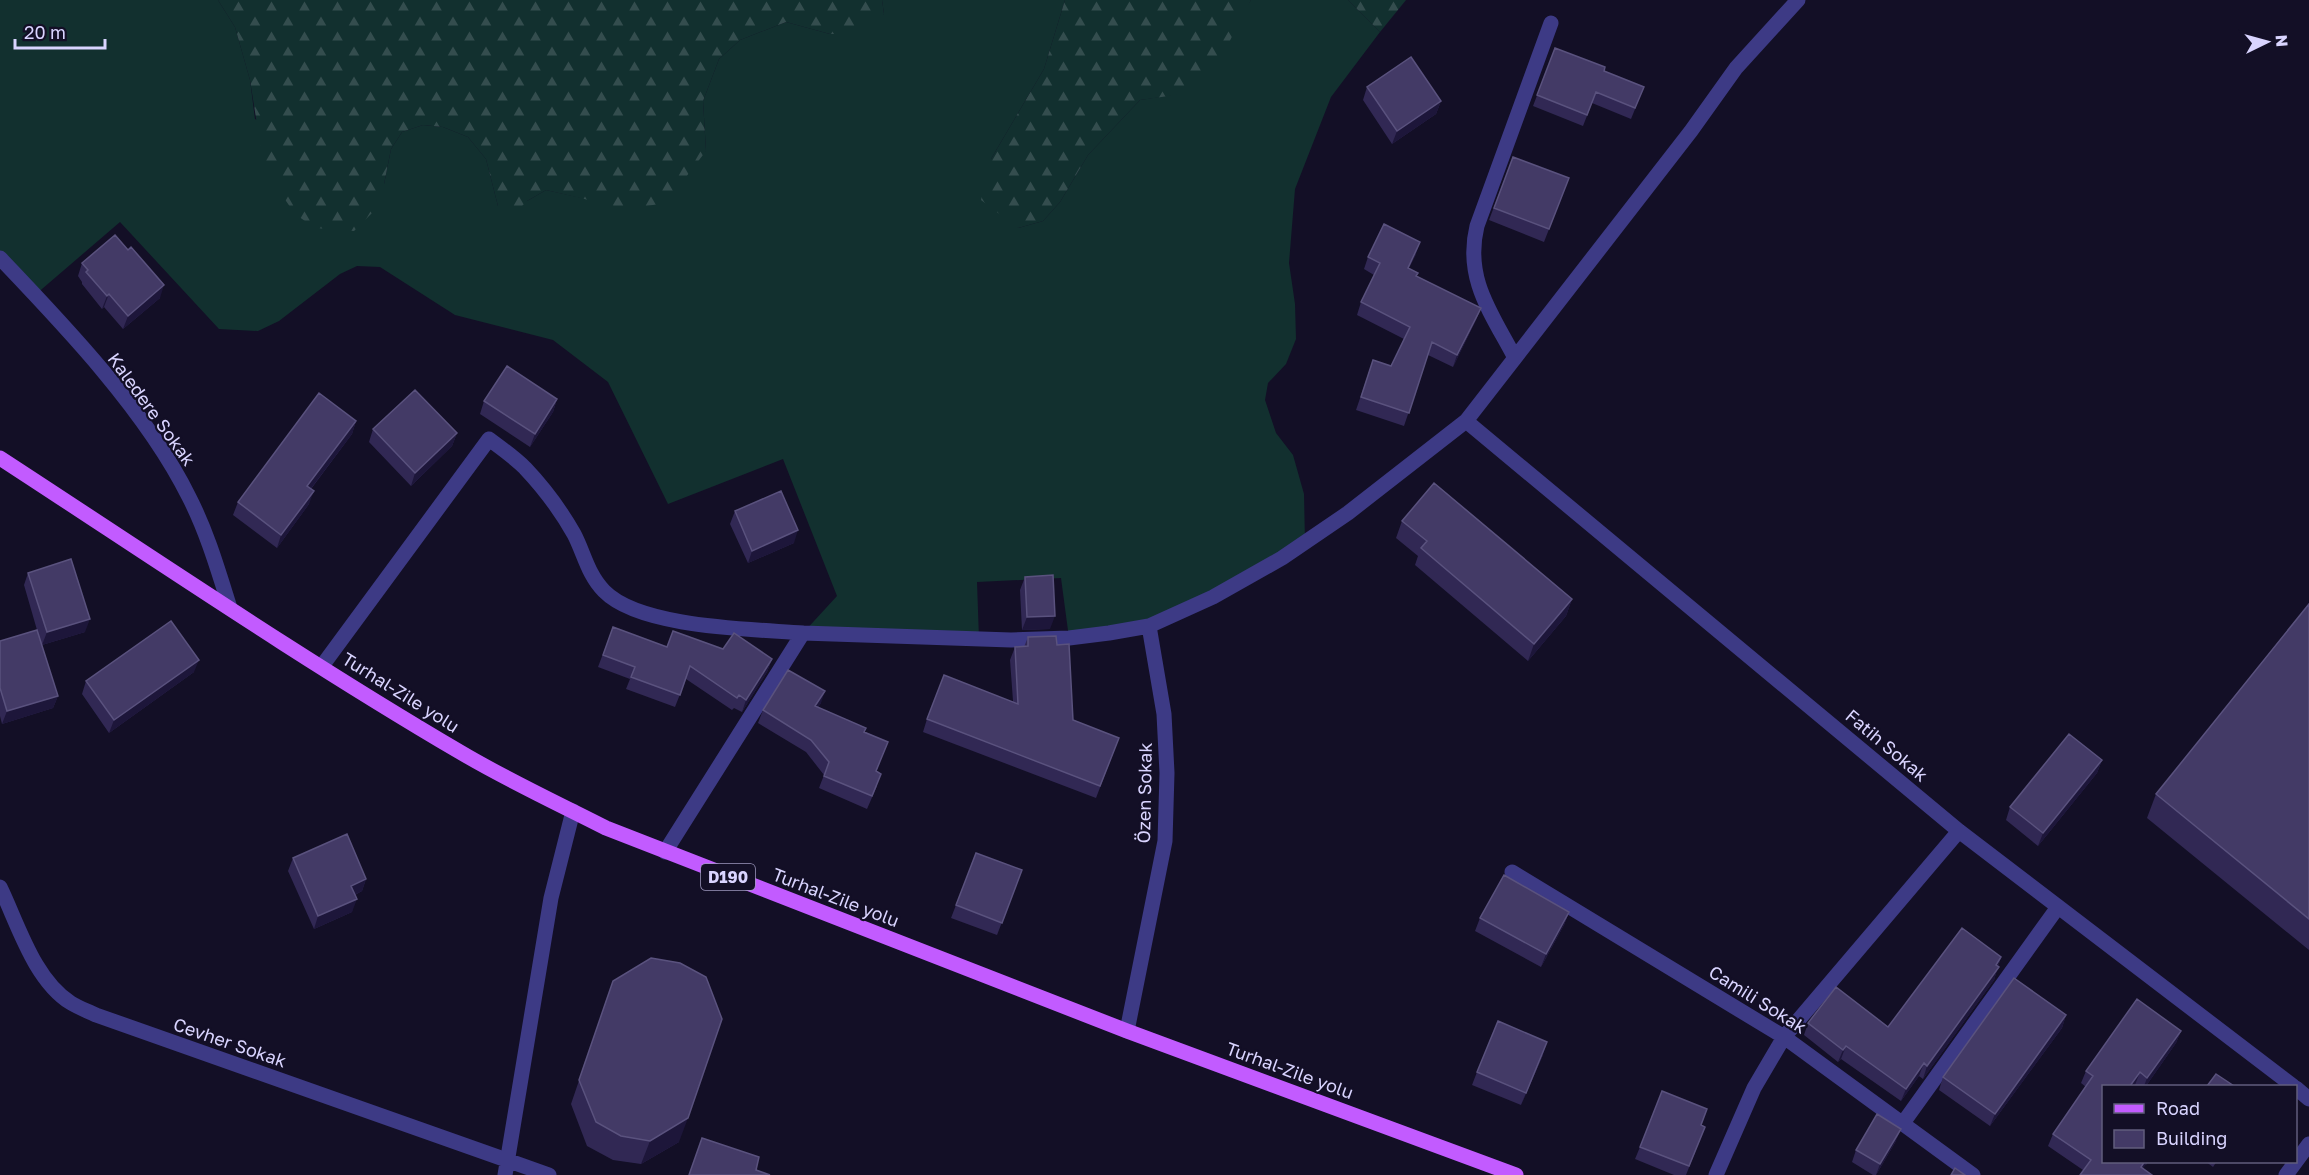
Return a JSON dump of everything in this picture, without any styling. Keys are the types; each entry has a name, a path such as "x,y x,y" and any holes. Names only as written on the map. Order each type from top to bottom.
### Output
{"main road":[{"name":"Turhal-Zile yolu","path":"0,458 230,608 460,752 573,812 665,852 1127,1031 1516,1175"}],"street":[{"path":"322,666 489,439 524,467 552,502 574,535 590,571 603,590 618,602 640,612 693,623 803,633 1011,640 1069,638 1149,626 1213,597 1282,558 1348,513 1466,421 1691,131 1736,68 1798,0"},
{"path":"1515,358 1481,294 1474,270 1472,246 1477,226 1551,23"},
{"name":"Kaledere Sokak","path":"0,258 117,388 164,453 189,496 210,544 230,608"},
{"name":"Fatih Sokak","path":"1466,421 1959,831 2291,1085"},
{"name":"Özen Sokak","path":"1127,1031 1165,841 1167,773 1164,714 1149,626"},
{"path":"665,852 803,633"},
{"path":"506,1168 551,897 573,812"},
{"path":"1716,1175 1754,1088 1784,1037 1959,831"},
{"name":"Camili Sokak","path":"1512,872 1784,1037 1973,1175"},
{"name":"Cevher Sokak","path":"0,887 40,973 70,1003 96,1015 506,1168 549,1175"},
{"path":"1903,1123 2058,907"},
{"name":"Fatih Sokak","path":"2297,1089 2309,1099"},
{"path":"2297,1160 2309,1144"}],"green space":[{"path":"0,0 218,0 235,27 250,80 255,119 384,184 391,149 402,132 423,125 443,127 468,137 486,159 498,206 527,201 546,190 582,198 706,151 703,101 719,59 740,40 786,22 830,34 884,14 882,0 1065,0 1044,69 991,159 1018,228 1043,221 1060,202 1088,155 1140,100 1190,92 1251,0 1348,0 1380,32 1331,97 1295,189 1289,263 1295,304 1296,339 1286,364 1268,383 1265,400 1276,433 1293,455 1304,494 1305,542 1149,626 1069,638 1061,578 977,582 979,639 803,633 837,596 783,459 668,504 608,382 553,340 455,315 380,267 357,266 340,274 279,321 258,331 219,329 120,222 35,295 0,258"},
{"path":"218,0 882,0 884,14 861,34 830,34 786,22 740,40 719,59 703,101 706,151 666,203 627,209 546,190 527,201 515,213 498,206 486,159 468,137 443,127 423,125 402,132 391,149 384,184 374,211 354,231 315,228 295,214 264,169 250,80 235,27"},
{"path":"1065,0 1251,0 1224,52 1190,93 1140,100 1088,155 1060,202 1043,221 1018,228 981,200 991,159 1044,69"},
{"path":"1348,0 1406,0 1380,32"}],"building":[{"path":"1555,48 1605,67 1604,71 1644,87 1635,108 1596,92 1587,115 1537,95"},
{"path":"1411,57 1441,101 1397,131 1367,87"},
{"path":"1513,157 1569,178 1549,229 1494,208"},
{"path":"1384,224 1420,242 1408,268 1418,273 1416,276 1481,308 1457,355 1432,342 1409,413 1361,397 1373,360 1391,366 1410,327 1361,302 1380,263 1368,257"},
{"path":"115,235 128,250 131,247 164,285 128,316 86,272 88,270 82,263"},
{"path":"507,366 557,399 535,434 484,401"},
{"path":"415,390 457,433 415,473 373,429"},
{"path":"319,393 356,421 307,486 314,491 281,535 238,502"},
{"path":"1434,483 1572,599 1534,644 1421,548 1427,541 1402,521"},
{"path":"781,491 798,530 752,551 735,511"},
{"path":"71,559 90,619 47,632 28,573"},
{"path":"1053,575 1055,616 1027,617 1025,577"},
{"path":"2309,604 2309,919 2156,794"},
{"path":"171,621 199,660 114,720 86,681"},
{"path":"613,627 667,647 673,631 723,649 734,633 772,659 746,700 739,695 737,698 690,666 680,695 631,677 635,667 603,655"},
{"path":"37,630 58,696 7,711 0,688 0,641"},
{"path":"1056,636 1057,645 1069,644 1073,720 1119,738 1100,786 927,719 944,675 1018,704 1015,647 1028,646 1028,637"},
{"path":"788,670 825,691 815,706 866,728 864,732 888,742 876,771 881,774 872,796 824,776 829,762 811,740 763,710"},
{"path":"2069,734 2102,760 2043,833 2010,807"},
{"path":"347,834 366,879 351,886 357,899 318,916 293,858"},
{"path":"976,853 1022,870 1002,923 956,905"},
{"path":"1504,875 1569,912 1546,954 1480,918"},
{"path":"1962,928 2001,957 1996,965 1999,967 1927,1066 1924,1063 1906,1089 1846,1046 1843,1050 1808,1023 1836,987 1888,1027"},
{"path":"651,958 680,963 706,977 722,1019 688,1118 650,1141 621,1136 596,1122 579,1080 613,981"},
{"path":"2014,978 2066,1015 1995,1114 1943,1077"},
{"path":"2137,999 2181,1031 2147,1078 2140,1072 2131,1085 2102,1085 2102,1163 2144,1163 2141,1167 2152,1175 2080,1175 2091,1160 2053,1134 2093,1076 2086,1071"},
{"path":"1498,1021 1547,1042 1526,1093 1477,1072"},
{"path":"2216,1074 2232,1085 2208,1085"},
{"path":"1662,1091 1707,1109 1701,1125 1705,1127 1689,1166 1640,1147"},
{"path":"1877,1114 1901,1129 1880,1164 1856,1150"},
{"path":"702,1138 759,1157 756,1170 770,1175 689,1175"},
{"path":"1955,1168 1965,1175 1951,1175"}]}
